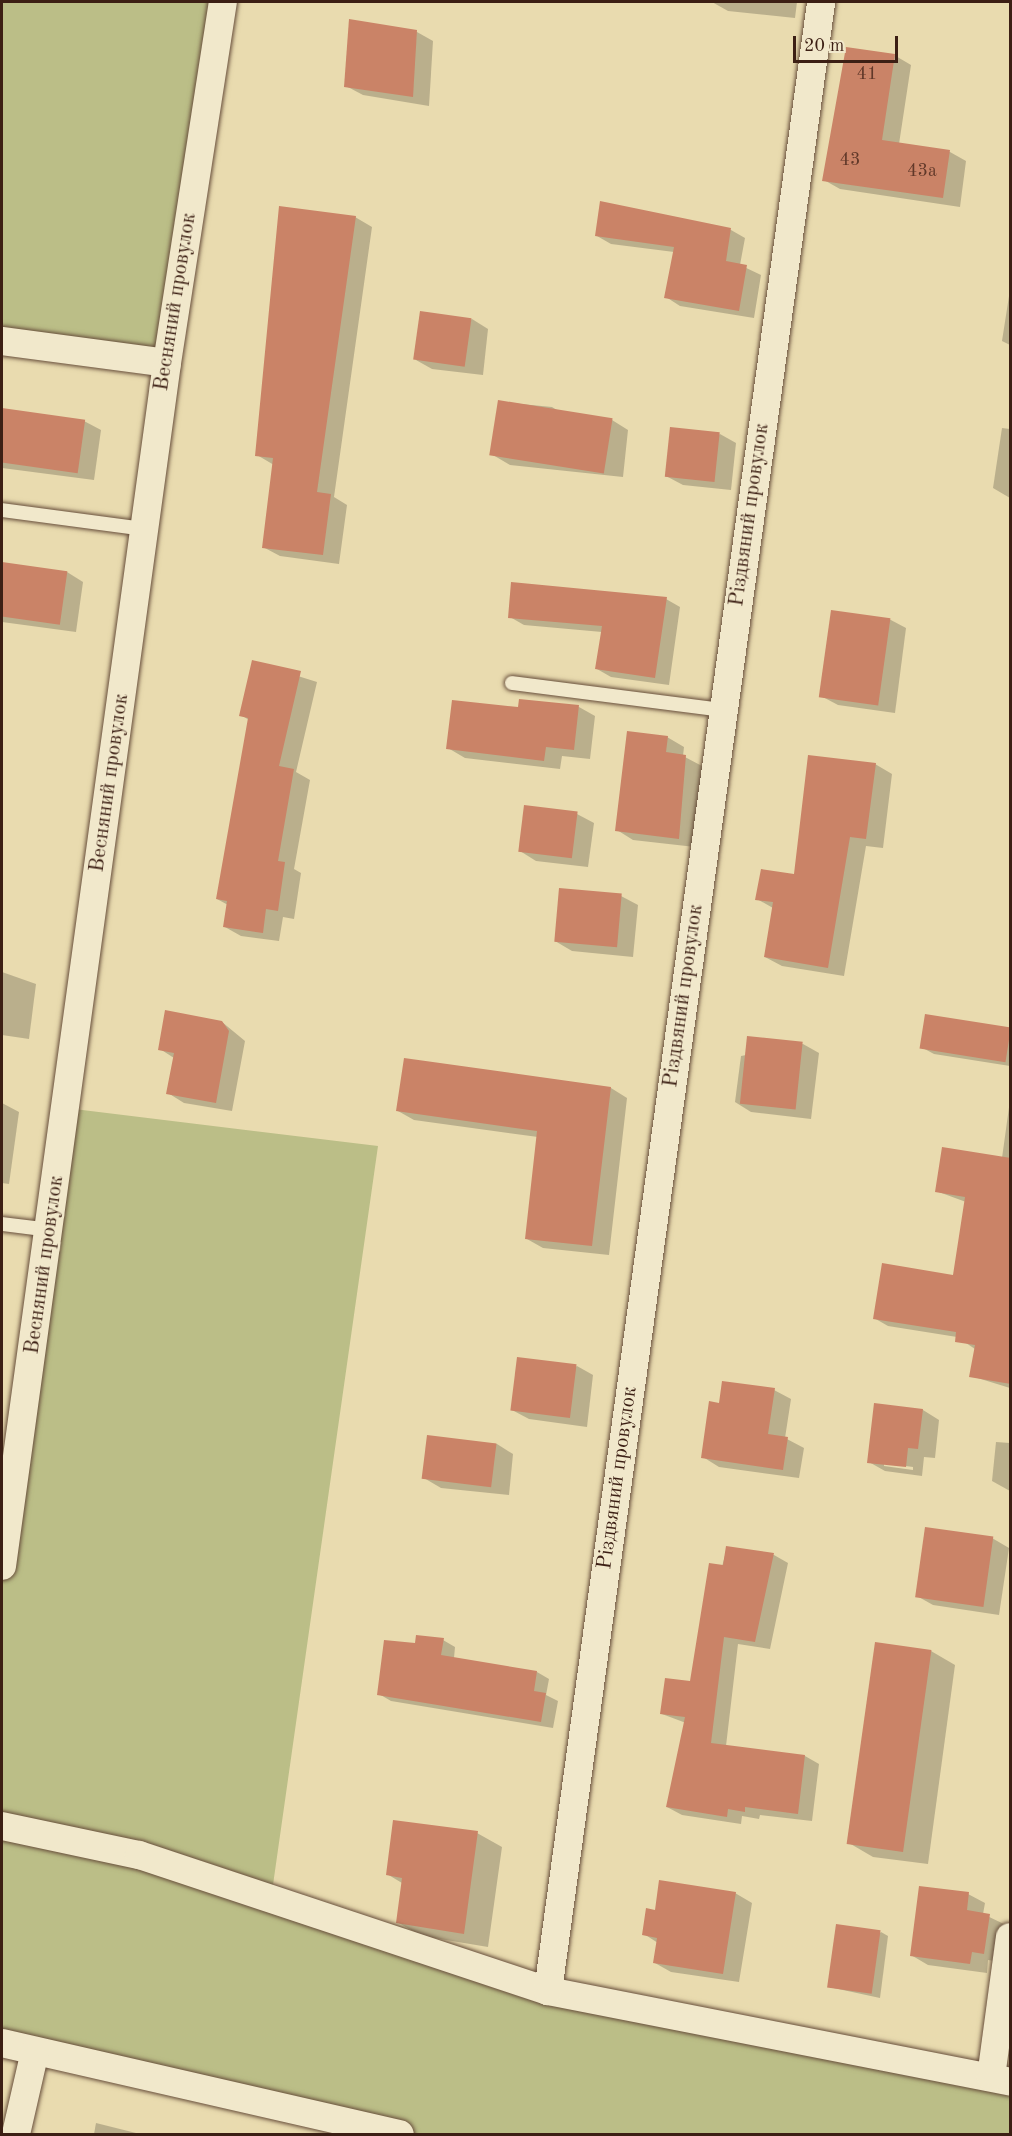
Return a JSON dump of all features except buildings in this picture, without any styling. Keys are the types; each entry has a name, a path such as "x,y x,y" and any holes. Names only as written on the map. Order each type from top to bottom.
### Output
{"street":[{"name":"Весняний провулок","path":"2,1566 5,1513 50,1230 166,363 223,2"},
{"name":"Різдвяний провулок","path":"548,1991 821,2"},
{"path":"2,341 166,363"},
{"path":"2,1826 139,1855 548,1991 1001,2080 1011,1937"},
{"path":"2,2043 400,2134"},
{"path":"16,2134 35,2051"}],"lane":[{"path":"2,510 144,529"},
{"path":"512,683 724,710"},
{"path":"2,1224 50,1230"}],"green space":[{"path":"2,2 223,2 167,363 2,341"},
{"path":"66,1108 378,1146 271,1899 548,1991 1010,2082 1010,2134 400,2134 2,2043 2,1566"}]}
